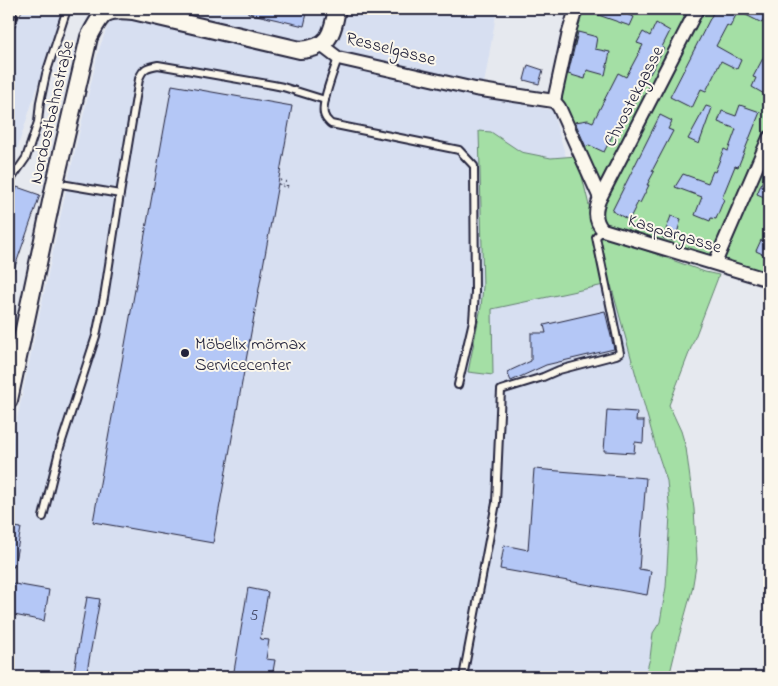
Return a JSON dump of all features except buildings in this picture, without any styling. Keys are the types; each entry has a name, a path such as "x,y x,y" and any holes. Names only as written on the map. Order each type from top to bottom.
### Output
{"street":[{"name":"Resselgasse","path":"102,11 119,9 133,11 300,50 312,49 322,44 338,58 475,89 554,101"},
{"path":"322,44 328,38 333,28 337,9"},
{"path":"576,9 554,101 560,107 600,198"},
{"name":"Chvostekgasse","path":"600,198 698,9"},
{"name":"Nordostbahnstraße","path":"9,400 55,183 89,38 102,11"},
{"path":"715,263 769,138"},
{"name":"Kaspargasse","path":"600,198 596,207 596,213 603,230 769,280"}],"lane":[{"path":"12,178 26,158 38,122 46,74 67,9"},
{"path":"338,58 325,100 324,116 331,124 459,150 474,166 474,312 458,385"},
{"path":"43,517 60,447 96,336 139,79 142,72 148,67 158,65 283,87 325,100"},
{"path":"55,183 120,194"},
{"path":"463,677 496,503 502,390 559,370 620,353 596,237 603,230"}],"path":[{"path":"278,184 287,186 287,182 280,180 278,185 288,187"}],"shaded area":[{"path":"12,9 63,9 15,155 9,153 9,17"},
{"path":"114,9 497,9 482,96 552,110 604,285 616,284 657,451 667,481 670,514 666,586 660,623 653,633 650,658 645,677 9,677 9,456 70,172 99,49"}],"green space":[{"path":"576,9 769,9 769,280 603,230 600,198 559,107"},
{"path":"479,131 491,132 521,152 551,158 577,156 594,226 598,233 705,272 719,275 669,405 681,431 686,448 694,509 697,560 692,590 669,677 645,677 650,658 653,633 660,622 666,587 670,514 667,481 611,285 492,309 493,375 468,372 481,307 483,287"}],"railway":[{"path":"9,34 20,9"}],"place":[{"name":"Möbelix mömax Servicecenter","path":"185,353"}]}
